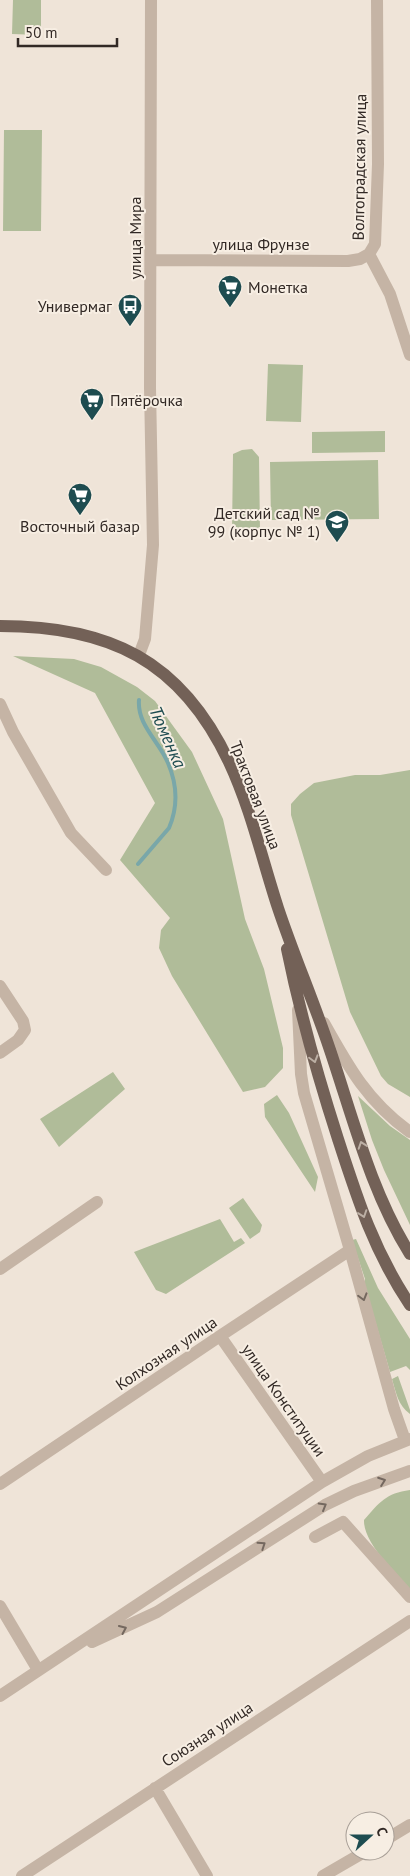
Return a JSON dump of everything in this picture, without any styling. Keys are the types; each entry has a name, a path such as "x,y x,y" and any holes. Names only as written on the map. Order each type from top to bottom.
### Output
{"main road":[{"name":"Трактовая улица","path":"0,626 32,626 74,632 107,641 140,655 183,692 219,743 240,790 279,910 378,1189 410,1254"},
{"name":"Трактовая улица","path":"279,910 298,1003 327,1107 366,1222 389,1273 410,1305"}],"street":[{"name":"улица Мира","path":"140,655 145,639 153,545 151,0"},
{"name":"Волгоградская улица","path":"377,0 377,194 375,244 369,254 390,294 410,355"},
{"name":"улица Фрунзе","path":"151,260 348,261 360,259 369,254"},
{"path":"0,704 13,732 72,833 106,870"},
{"path":"0,986 23,1021 25,1030 18,1040 0,1053"},
{"path":"0,1696 322,1482 348,1467 407,1440 394,1409 304,1094 301,1074 298,1003"},
{"path":"313,1004 340,1053 366,1092 380,1108 410,1132"},
{"path":"0,1269 97,1202"},
{"name":"Колхозная улица","path":"0,1484 350,1250"},
{"name":"улица Конституции","path":"220,1336 322,1482"},
{"path":"62,1655 157,1612 192,1591 292,1524 325,1505 354,1491 410,1471"},
{"path":"315,1537 343,1522 410,1597"},
{"path":"0,1606 38,1670"},
{"name":"Союзная улица","path":"22,1876 410,1621"},
{"path":"155,1788 207,1876"},
{"path":"395,1834 410,1825"},
{"path":"323,1876 349,1861"}],"green space":[{"path":"13,0 41,0 41,35 12,34"},
{"path":"4,130 42,130 41,231 3,231"},
{"path":"268,364 303,365 301,422 266,421"},
{"path":"385,431 385,452 312,453 312,432"},
{"path":"252,449 259,457 260,532 232,532 233,454 242,450"},
{"path":"378,460 379,519 271,520 270,462"},
{"path":"13,656 74,659 101,667 137,687 155,701 192,752 223,819 245,919 264,969 283,1048 283,1068 265,1087 243,1092 172,976 159,948 161,930 170,918 120,860 155,803 95,693"},
{"path":"410,770 410,1097 388,1084 381,1076 350,1012 291,815 291,804 314,783 355,775 380,775"},
{"path":"113,1072 125,1089 59,1147 40,1119"},
{"path":"277,1095 289,1113 318,1177 315,1192 265,1117 264,1104"},
{"path":"358,1096 390,1126 410,1140 410,1225 384,1170"},
{"path":"243,1198 262,1225 260,1232 250,1239 229,1208"},
{"path":"220,1219 234,1242 241,1238 245,1243 166,1294 156,1290 134,1252"},
{"path":"356,1239 378,1288 410,1339 410,1370 406,1366 390,1372 364,1283 365,1279 352,1240"},
{"path":"398,1376 410,1414 400,1403 396,1394 392,1379"},
{"path":"410,1490 410,1591 374,1548 365,1529 364,1520 389,1496"}],"waterway":[{"name":"Тюменка","path":"138,864 169,828 175,804 175,787 171,771 164,755 141,717 139,700"}],"place":[{"name":"Монетка","path":"230,308"},
{"name":"Универмаг","path":"130,327"},
{"name":"Пятёрочка","path":"92,421"},
{"name":"Восточный базар","path":"80,516"},
{"name":"Детский сад № 99 (корпус № 1)","path":"337,543"}]}
